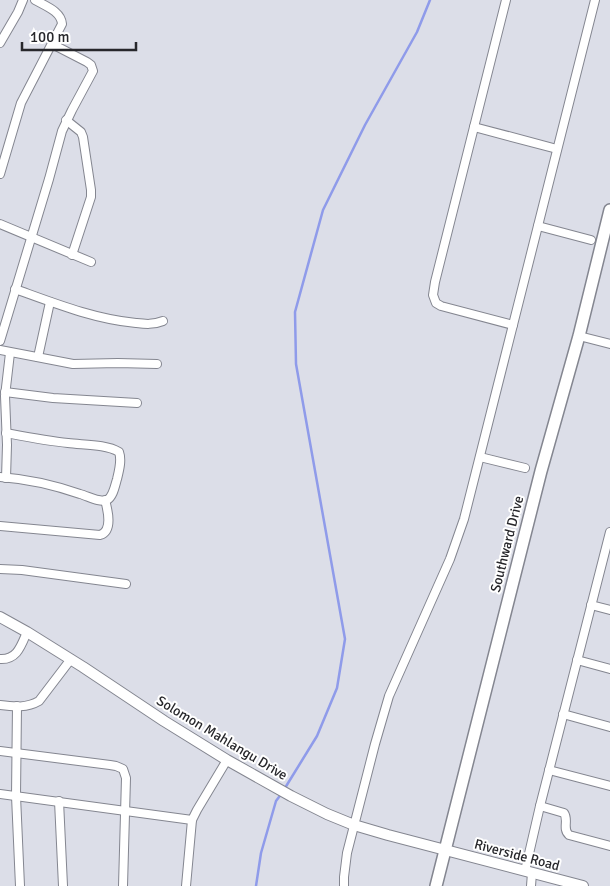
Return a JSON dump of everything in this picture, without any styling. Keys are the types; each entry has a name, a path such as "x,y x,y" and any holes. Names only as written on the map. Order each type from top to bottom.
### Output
{"main road":[{"name":"Southward Drive","path":"436,886 541,471 579,336 610,210"}],"street":[{"path":"0,43 23,0"},
{"path":"0,174 22,104 62,24 58,14 35,0"},
{"path":"506,0 433,290 434,300 442,306 514,325"},
{"path":"344,886 347,854 389,696 450,559 464,519 595,0"},
{"path":"0,341 66,120 92,74 93,68 87,62 52,44"},
{"path":"66,120 81,132 83,137 91,190 90,202 72,254"},
{"path":"474,127 557,149"},
{"path":"0,224 91,262"},
{"path":"538,226 591,240"},
{"path":"15,289 91,315 121,322 156,324 163,321"},
{"path":"38,357 50,302"},
{"path":"579,336 610,344"},
{"path":"0,350 72,364 157,364"},
{"path":"6,433 69,444 90,445 117,451 120,456 117,477 110,498 98,500 56,486 3,477 6,433 3,395 10,353"},
{"path":"3,395 137,403"},
{"path":"480,457 524,468"},
{"path":"0,526 100,535 106,531 107,527 106,500"},
{"path":"531,886 529,872 540,806 590,605 607,552 610,532"},
{"path":"0,568 126,584"},
{"path":"590,605 610,610"},
{"name":"Solomon Mahlangu Drive","path":"0,618 71,659 164,721 227,760 321,812 354,825 445,850"},
{"path":"0,659 13,657 27,632"},
{"path":"0,705 29,706 42,698 71,659"},
{"path":"577,660 610,668"},
{"path":"17,706 16,796 20,886"},
{"path":"563,714 610,727"},
{"path":"0,751 110,765 123,769 126,775 123,886"},
{"path":"186,886 192,820 227,760"},
{"path":"549,770 610,786"},
{"path":"0,794 192,820"},
{"path":"59,801 63,886"},
{"path":"540,806 564,813 566,830 569,835 610,846"},
{"name":"Riverside Road","path":"445,850 583,886"}],"waterway":[{"path":"285,788 317,736 337,688 345,639 296,364 295,312 323,210 365,125 417,32 430,0"},
{"path":"256,886 261,853 276,801 282,793"}]}
